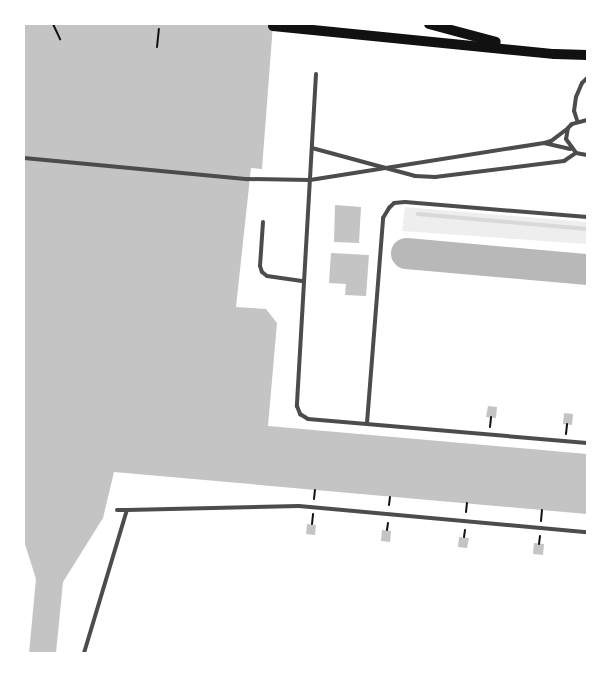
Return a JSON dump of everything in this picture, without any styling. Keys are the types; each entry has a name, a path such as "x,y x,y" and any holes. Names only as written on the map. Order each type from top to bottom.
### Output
{"main road":[{"path":"428,24 536,52"},
{"path":"273,26 536,52 587,55"}],"lane":[{"path":"316,74 297,406 300,414 308,419 587,443"},
{"path":"577,120 574,104 578,90 587,78"},
{"path":"24,158 248,178 310,180 544,142 556,138 577,120 587,120"},
{"path":"568,128 566,140 572,150"},
{"path":"544,142 564,146 576,153 587,155"},
{"path":"312,148 414,176 459,176 564,161 576,153"},
{"path":"367,423 383,218 389,208 394,204 405,202 587,217"},
{"path":"263,222 260,266 262,272 267,276 304,281"},
{"path":"117,510 299,506 587,532"},
{"path":"84,653 127,510"}],"path":[{"path":"53,24 60,39"},
{"path":"157,47 159,29"}],"shaded area":[{"path":"405,207 587,222 587,244 402,231"}],"building":[{"path":"24,24 273,24 262,169 251,168 236,307 266,309 277,323 268,426 587,454 587,514 114,472 103,518 63,582 56,653 29,653 36,579 24,541"},
{"path":"335,205 361,207 359,243 334,242"},
{"path":"331,253 369,255 366,296 345,295 346,284 329,283"},
{"path":"488,406 497,407 496,418 486,417"},
{"path":"564,413 573,414 572,425 563,424"},
{"path":"307,524 316,525 315,535 306,534"},
{"path":"382,530 391,531 390,542 381,541"},
{"path":"459,537 469,538 467,548 458,547"},
{"path":"534,543 544,544 543,555 533,554"}],"waterway":[{"path":"418,214 587,229"}],"taxiway":[{"path":"406,253 587,269"}]}
